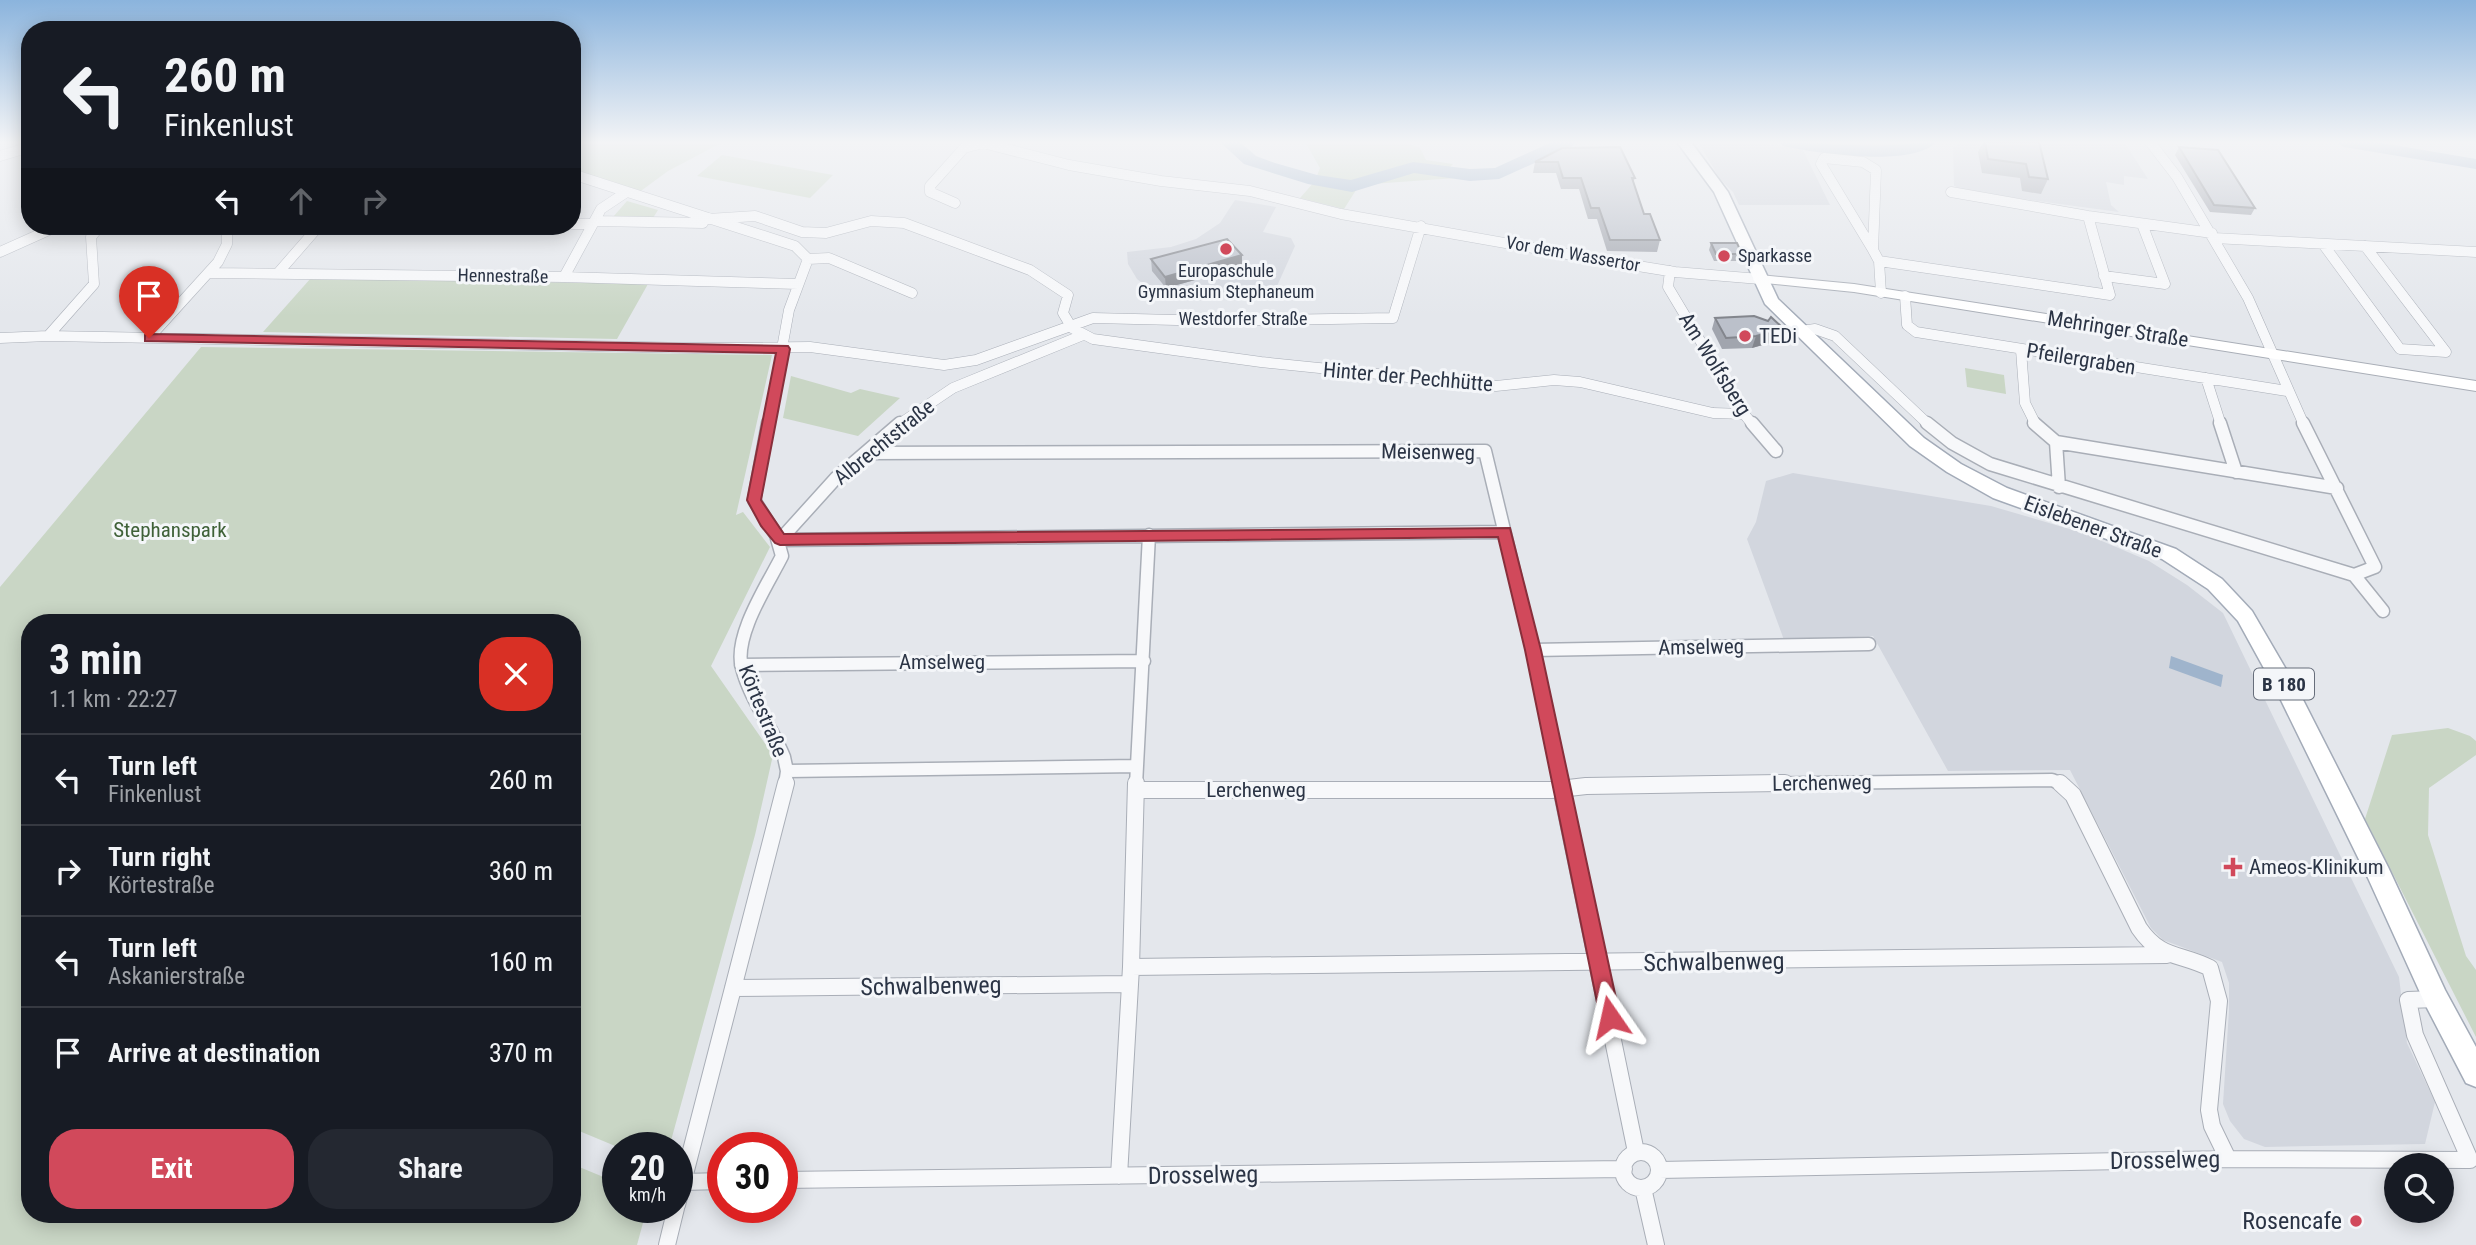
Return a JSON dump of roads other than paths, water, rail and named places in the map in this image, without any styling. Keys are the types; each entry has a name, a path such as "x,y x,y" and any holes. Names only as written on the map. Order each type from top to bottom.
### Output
{"main road":[{"name":"Eislebener Straße","path":"1725,200 1771,302 1903,430 1954,468 2018,501 2169,554 2203,575 2237,606 2258,635 2282,680 2379,875 2436,999 2476,1074"},
{"name":"Mehringer Straße","path":"1760,279 1905,296 2476,386"}],"street":[{"path":"564,277 601,209 614,200"},
{"path":"647,200 795,246 808,260"},
{"name":"Vor dem Wassertor","path":"947,200 955,203"},
{"name":"Vor dem Wassertor","path":"1290,200 1341,214 1670,271 1760,279"},
{"path":"1843,200 1879,261 1881,293"},
{"path":"1873,250 1875,200"},
{"path":"1997,200 2213,236 2476,252"},
{"path":"2191,200 2248,298 2287,391 2375,567 2354,575 2383,611"},
{"path":"0,338 48,336 783,349 810,347 912,362 959,364 1072,328 1063,313 1069,295 1030,270 904,223 871,222 826,233 802,232 755,216 712,221 581,224"},
{"path":"1879,261 2110,295 2088,216"},
{"path":"2104,276 2165,284 2142,224"},
{"name":"Westdorfer Straße","path":"1072,328 1093,318 1218,321 1269,318 1394,318 1421,226"},
{"path":"2,248 35,235"},
{"path":"48,336 94,284 93,235"},
{"path":"149,338 224,253 226,235"},
{"path":"278,273 311,235"},
{"path":"2323,244 2400,349 2446,352 2365,246"},
{"path":"808,260 829,258 912,293"},
{"path":"808,260 789,310 754,500 780,540 1504,532"},
{"name":"Am Wolfsberg","path":"1670,271 1668,287 1744,414 1776,451"},
{"name":"Hennestraße","path":"209,273 564,277 798,284"},
{"name":"Pfeilergraben","path":"1905,296 1906,325 1909,330 2287,391"},
{"name":"Hinter der Pechhütte","path":"1072,328 1093,339 1358,373 1496,386 1555,380 1580,382 1713,413 1744,414"},
{"name":"Eislebener Straße","path":"1801,331 1815,329 1835,336 1924,421 1961,449 1990,464 2354,575"},
{"name":"Albrechtstraße","path":"780,540 828,486 907,419 951,389 1083,335"},
{"path":"2021,350 2029,420 2040,433 2056,442 2337,488"},
{"path":"2206,378 2235,472"},
{"path":"2056,442 2059,486"},
{"name":"Meisenweg","path":"866,453 1485,451 1563,788 1636,1152"},
{"path":"1119,1176 1131,967 1137,766 1149,535"},
{"name":"Körtestraße","path":"693,1143 783,797 787,771 767,716 741,664 743,642 782,556 783,547 780,540"},
{"name":"Amselweg","path":"1533,650 1869,643"},
{"name":"Amselweg","path":"741,664 1144,661"},
{"path":"787,771 1137,766"},
{"name":"Lerchenweg","path":"1136,790 1563,788 2052,780 2064,785 2073,795 2139,928 2153,946 2171,955 2199,961 2210,968 2219,1001 2209,1110 2211,1126 2228,1159"},
{"name":"Schwalbenweg","path":"1131,967 2171,955"},
{"name":"Schwalbenweg","path":"733,988 1129,984"},
{"name":"Drosselweg","path":"1659,1170 2228,1159 2470,1160 2415,1035 2408,1000 2436,999"},
{"path":"1636,1152 1651,1157 1659,1170 1654,1185 1643,1188 1631,1182 1624,1170 1625,1160 1636,1152"},
{"name":"Drosselweg","path":"798,1180 1624,1170"},
{"path":"1643,1188 1656,1245"},
{"name":"Körtestraße","path":"667,1245 673,1223"}],"water":[{"path":"2171,656 2223,675 2221,687 2169,668"}],"place":[{"name":"Europaschule Gymnasium Stephaneum","path":"1226,249"},
{"name":"Sparkasse","path":"1724,256"},
{"name":"TEDi","path":"1745,336"},
{"name":"Ameos-Klinikum","path":"2233,867"},
{"name":"Rosencafe","path":"2356,1221"}],"park label":[{"name":"Stephanspark","path":"170,530"}]}
